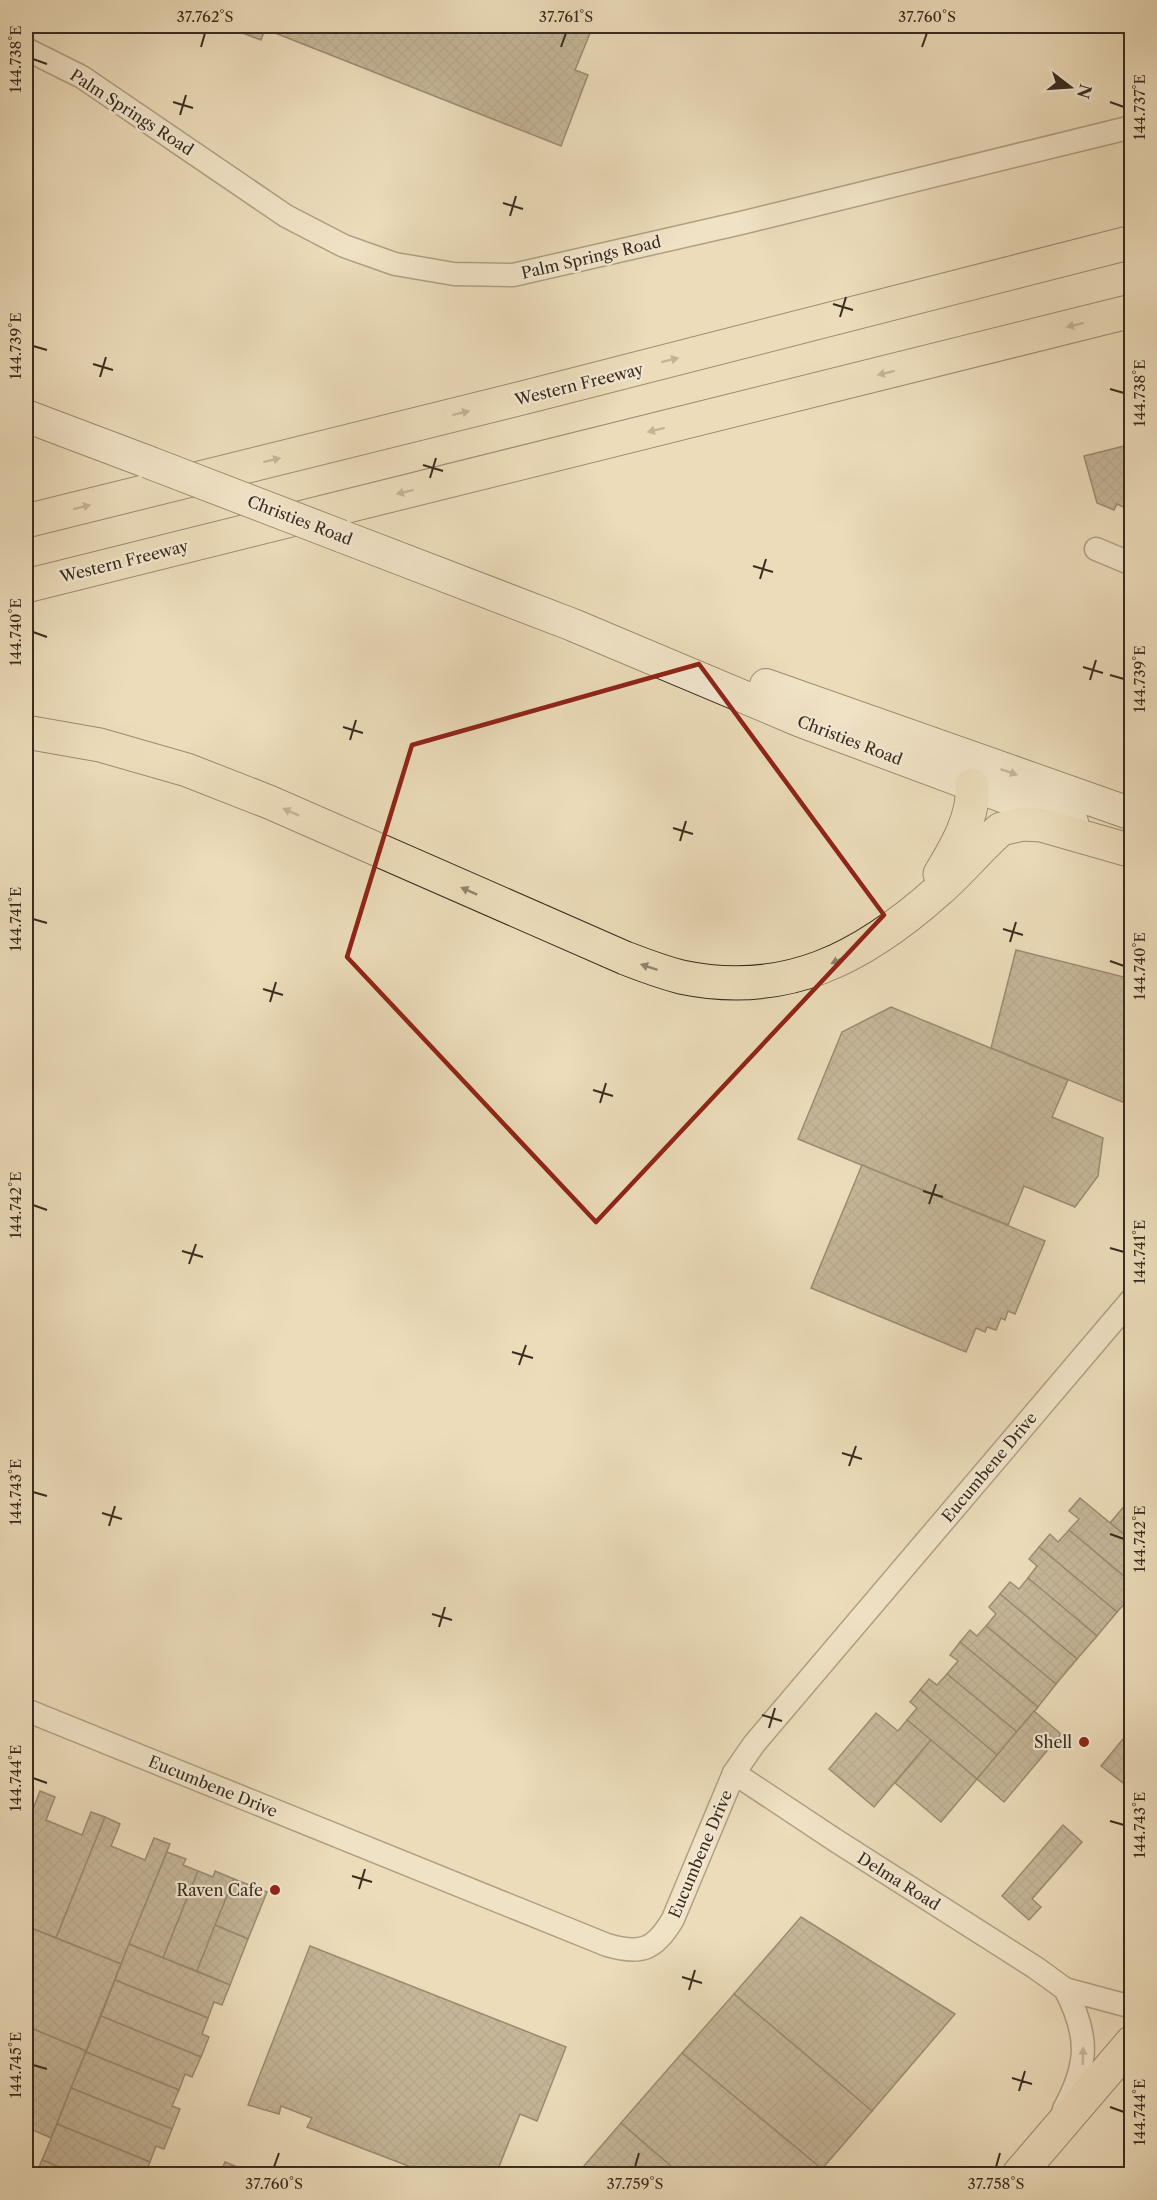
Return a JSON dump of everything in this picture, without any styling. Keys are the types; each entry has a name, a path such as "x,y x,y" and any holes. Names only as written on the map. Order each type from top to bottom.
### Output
{"highway":[{"name":"Western Freeway","path":"26,521 542,393 1131,242"},
{"name":"Western Freeway","path":"26,586 1131,311"},
{"path":"26,732 100,745 187,770 269,802 625,958 681,977 711,981 761,982 809,973 862,949 890,932 916,911 941,889 990,838 1001,829 1013,825 1041,825 1131,851"},
{"path":"916,911 952,854 968,816 972,785"},
{"path":"1019,2175 1131,2042"}],"main road":[{"name":"Christies Road","path":"26,416 573,625 801,721 1131,844"},
{"name":"Christies Road","path":"573,625 776,688 1131,814"},
{"path":"776,688 861,729 958,767 965,773 972,785"}],"street":[{"name":"Palm Springs Road","path":"26,49 82,77 295,221 344,246 394,264 454,274 513,275 741,224 1131,127"},
{"path":"1096,549 1131,564"},
{"name":"Eucumbene Drive","path":"26,1710 578,1933 623,1950 639,1951 653,1945 665,1934 682,1901 734,1773 754,1744 1131,1299"},
{"name":"Delma Road","path":"734,1773 1065,1989 1131,2007"},
{"path":"1042,2147 1072,2095 1082,2067 1081,2031 1076,2012 1065,1989"}],"highlighted area":[{"path":"699,664 884,915 596,1222 347,957 412,745"}],"building":[{"path":"224,26 593,26 575,70 588,75 561,146 265,29 261,40"},
{"path":"1132,444 1132,511 1117,504 1114,510 1097,503 1084,456"},
{"path":"1016,950 1132,979 1132,1106 991,1048"},
{"path":"891,1007 1068,1080 1052,1117 1103,1138 1098,1176 1075,1207 1024,1186 1008,1225 798,1139 842,1032"},
{"path":"862,1165 1045,1241 1015,1314 1008,1311 1005,1320 1001,1318 996,1330 987,1327 985,1332 976,1328 966,1352 811,1288"},
{"path":"1132,1497 1132,1541 1110,1523"},
{"path":"1080,1498 1132,1541 1132,1583 1069,1530 1079,1519 1069,1511"},
{"path":"1069,1530 1132,1583 1132,1595 1117,1612 1039,1547 1050,1534 1058,1542"},
{"path":"1039,1547 1117,1612 1097,1636 1028,1578 1037,1566 1029,1559"},
{"path":"1028,1578 1097,1636 1077,1659 1000,1594 1010,1582 1019,1589"},
{"path":"1000,1594 1077,1659 1056,1684 986,1626 996,1614 989,1607"},
{"path":"986,1626 1056,1684 1038,1707 960,1642 970,1630 977,1636"},
{"path":"960,1642 1038,1707 1017,1732 947,1674 958,1661 950,1655"},
{"path":"947,1674 1017,1732 997,1755 920,1690 929,1679 937,1685"},
{"path":"920,1690 997,1755 977,1779 907,1720 917,1708 910,1702"},
{"path":"1034,1711 1061,1734 1004,1802 977,1779"},
{"path":"876,1713 898,1731 907,1720 931,1740 874,1807 829,1769"},
{"path":"1132,1728 1132,1790 1101,1766"},
{"path":"931,1740 977,1779 941,1822 895,1783"},
{"path":"40,1791 55,1797 46,1820 82,1835 91,1812 105,1817 56,1938 26,1926 26,1827"},
{"path":"105,1817 120,1824 111,1846 145,1860 154,1838 170,1844 121,1964 56,1938"},
{"path":"1063,1825 1082,1842 1032,1899 1041,1907 1029,1920 1002,1896"},
{"path":"167,1852 186,1859 183,1865 198,1871 163,1958 129,1944"},
{"path":"198,1871 213,1877 215,1871 234,1879 197,1971 163,1958"},
{"path":"234,1879 267,1892 248,1939 215,1925"},
{"path":"801,1917 955,2014 872,2111 734,1994"},
{"path":"215,1925 248,1939 230,1985 197,1971"},
{"path":"26,1926 121,1964 86,2051 26,2026"},
{"path":"129,1944 230,1985 222,2005 214,2002 208,2018 115,1980"},
{"path":"310,1946 566,2047 537,2121 520,2114 496,2174 429,2174 307,2127 312,2118 281,2106 279,2114 248,2105"},
{"path":"115,1980 208,2018 202,2034 209,2037 201,2057 101,2016"},
{"path":"734,1994 872,2111 822,2169 682,2053"},
{"path":"101,2016 201,2057 192,2077 185,2074 179,2090 86,2052"},
{"path":"26,2026 86,2051 51,2138 26,2127"},
{"path":"86,2052 179,2090 172,2106 180,2109 172,2129 71,2088"},
{"path":"682,2053 822,2169 818,2174 680,2174 621,2123"},
{"path":"71,2088 172,2129 164,2149 156,2146 150,2162 57,2124"},
{"path":"621,2123 680,2174 577,2174"},
{"path":"57,2124 150,2162 145,2174 77,2174 42,2160"},
{"path":"42,2160 77,2174 36,2174"},
{"path":"225,2162 242,2169 240,2174 220,2174"}],"place":[{"name":"Shell","path":"1084,1742"},
{"name":"Raven Cafe","path":"275,1890"}]}
